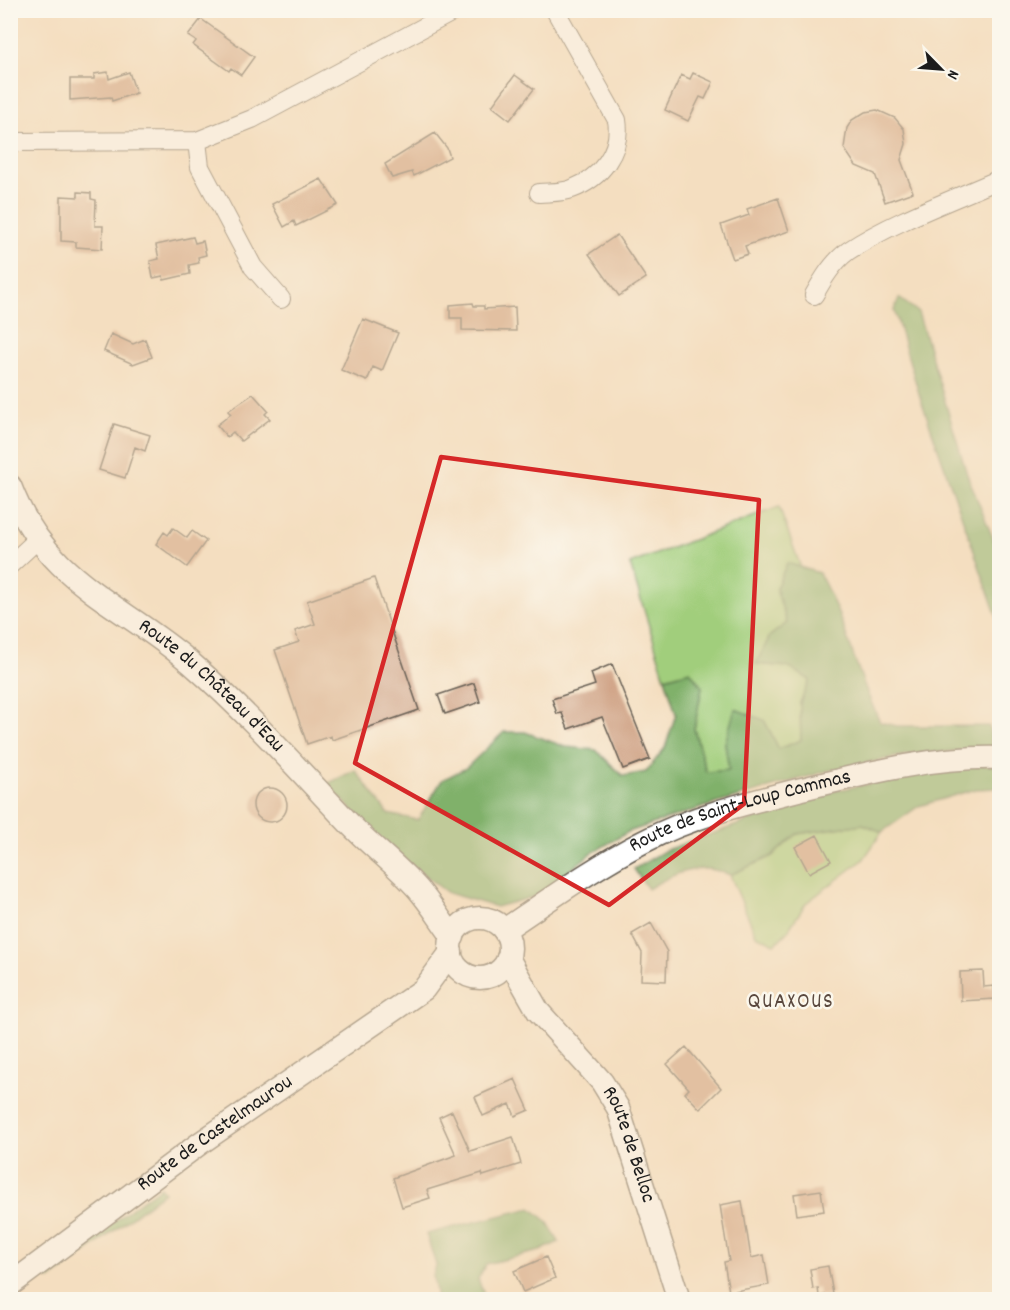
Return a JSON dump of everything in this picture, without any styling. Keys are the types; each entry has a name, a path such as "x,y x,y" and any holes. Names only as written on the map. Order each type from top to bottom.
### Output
{"street":[{"path":"10,142 162,143 196,141 252,119 456,10"},
{"path":"539,193 570,190 591,178 613,154 620,137 617,120 555,10"},
{"path":"196,141 200,167 253,267 281,299"},
{"path":"814,295 828,271 847,252 915,216 999,179"},
{"name":"Route du Château d'Eau","path":"10,486 38,539 52,558 94,596 192,664 267,737 362,837 417,888 471,920"},
{"path":"10,565 38,539"},
{"name":"Route de Saint-Loup Cammas","path":"504,930 644,841 696,820 851,777 925,762 969,757 999,758"},
{"name":"Route du Château d'Eau","path":"417,888 452,944"},
{"path":"452,944 464,923 471,920 483,918 495,922 504,930"},
{"name":"Route de Belloc","path":"504,930 509,938 508,958 538,1011 602,1082 618,1108 679,1299"},
{"name":"Route de Belloc","path":"452,944 456,966 538,1011"},
{"name":"Route de Castelmaurou","path":"424,989 452,944"},
{"path":"477,976 500,970 508,958"},
{"name":"Route de Castelmaurou","path":"10,1285 199,1144 424,989 477,976"}],"highlighted area":[{"path":"441,457 759,500 744,804 609,905 355,763"}],"green space":[{"path":"899,298 918,312 967,474 999,553 999,623 920,397 894,310"},
{"path":"779,507 801,568 787,564 776,588 787,623 770,636 757,664 789,667 810,680 800,703 801,740 779,749 764,720 725,743 729,770 706,773 694,729 702,687 690,671 665,678 630,564"},
{"path":"787,563 819,573 837,610 880,722 897,726 989,726 992,748 906,755 827,771 704,807 628,832 590,854 540,895 496,907 448,893 391,851 327,784 355,770 388,814 418,820 442,780 466,768 504,732 525,732 566,747 596,750 623,776 646,772 665,748 676,714 665,678 690,671 702,687 694,729 706,772 729,770 725,743 735,709 764,720 779,749 801,740 800,703 810,680 789,667 756,664 770,636 787,623 776,588"},
{"path":"961,765 999,766 999,788 976,789 919,806 882,832 863,824 797,834 772,856 730,875 719,871 698,869 668,878 648,889 634,869 666,850 834,791"},
{"path":"863,824 882,832 863,860 806,903 787,932 775,944 756,935 730,875 772,856 797,834"},
{"path":"160,1187 164,1192 50,1280 43,1275"},
{"path":"531,1208 547,1221 559,1242 540,1251 486,1264 478,1279 483,1299 437,1299 433,1275 436,1265 426,1234"}],"building":[{"path":"201,19 254,57 241,75 231,68 229,71 193,45 196,41 188,36"},
{"path":"108,72 109,79 129,72 136,93 112,101 111,97 70,100 70,79 94,79 94,74"},
{"path":"693,73 713,82 705,99 700,97 688,121 665,110 681,75 690,79"},
{"path":"515,75 534,89 510,120 492,106"},
{"path":"877,110 895,118 904,129 906,144 901,160 913,192 885,202 875,174 856,166 844,148 847,128 852,120 865,112"},
{"path":"435,133 447,148 450,157 414,176 412,172 392,178 385,164"},
{"path":"321,179 338,205 296,226 294,221 284,227 272,204"},
{"path":"78,192 91,193 91,199 96,200 95,226 103,226 102,249 76,247 76,242 61,241 61,196 78,197"},
{"path":"778,198 789,231 745,246 748,254 733,259 721,225 749,215 747,209"},
{"path":"617,235 646,278 619,296 589,254"},
{"path":"193,237 195,243 203,241 206,255 198,257 199,263 189,265 190,274 164,280 163,276 153,278 150,261 159,259 156,245"},
{"path":"473,303 474,306 484,306 484,309 515,307 516,331 462,330 462,318 450,318 450,305"},
{"path":"363,319 398,333 382,371 373,367 367,381 341,370"},
{"path":"111,334 133,344 145,339 152,357 133,364 104,351"},
{"path":"253,394 268,411 265,414 270,419 241,441 233,432 227,437 217,425 231,414 228,411"},
{"path":"114,424 150,435 145,451 135,447 125,478 99,470"},
{"path":"173,528 187,538 192,531 206,541 187,567 156,544 164,532 168,535"},
{"path":"374,578 419,710 332,740 331,736 307,744 275,650 299,642 295,631 315,624 307,601"},
{"path":"612,664 650,759 623,769 602,717 568,729 562,713 557,714 552,699 595,685 591,673"},
{"path":"474,683 480,702 445,714 438,695"},
{"path":"270,788 282,793 287,805 282,817 270,822 258,817 253,805 258,793"},
{"path":"817,835 831,861 809,873 795,847"},
{"path":"651,923 667,952 666,981 641,980 642,953 632,934"},
{"path":"983,971 984,987 994,986 995,999 961,1001 960,972"},
{"path":"686,1047 721,1088 700,1109 685,1093 689,1089 667,1064"},
{"path":"515,1079 529,1110 515,1116 510,1104 483,1116 475,1097"},
{"path":"452,1111 470,1151 513,1137 521,1164 427,1190 430,1198 402,1207 393,1178 456,1155 439,1117"},
{"path":"821,1190 824,1211 797,1215 794,1194"},
{"path":"742,1201 751,1258 764,1255 769,1285 729,1292 724,1262 729,1261 720,1205"},
{"path":"546,1257 555,1278 523,1292 514,1271"},
{"path":"828,1266 833,1294 819,1296 818,1288 813,1289 810,1269"}],"district":[{"name":"QUAXOUS","path":"791,1002"}]}
